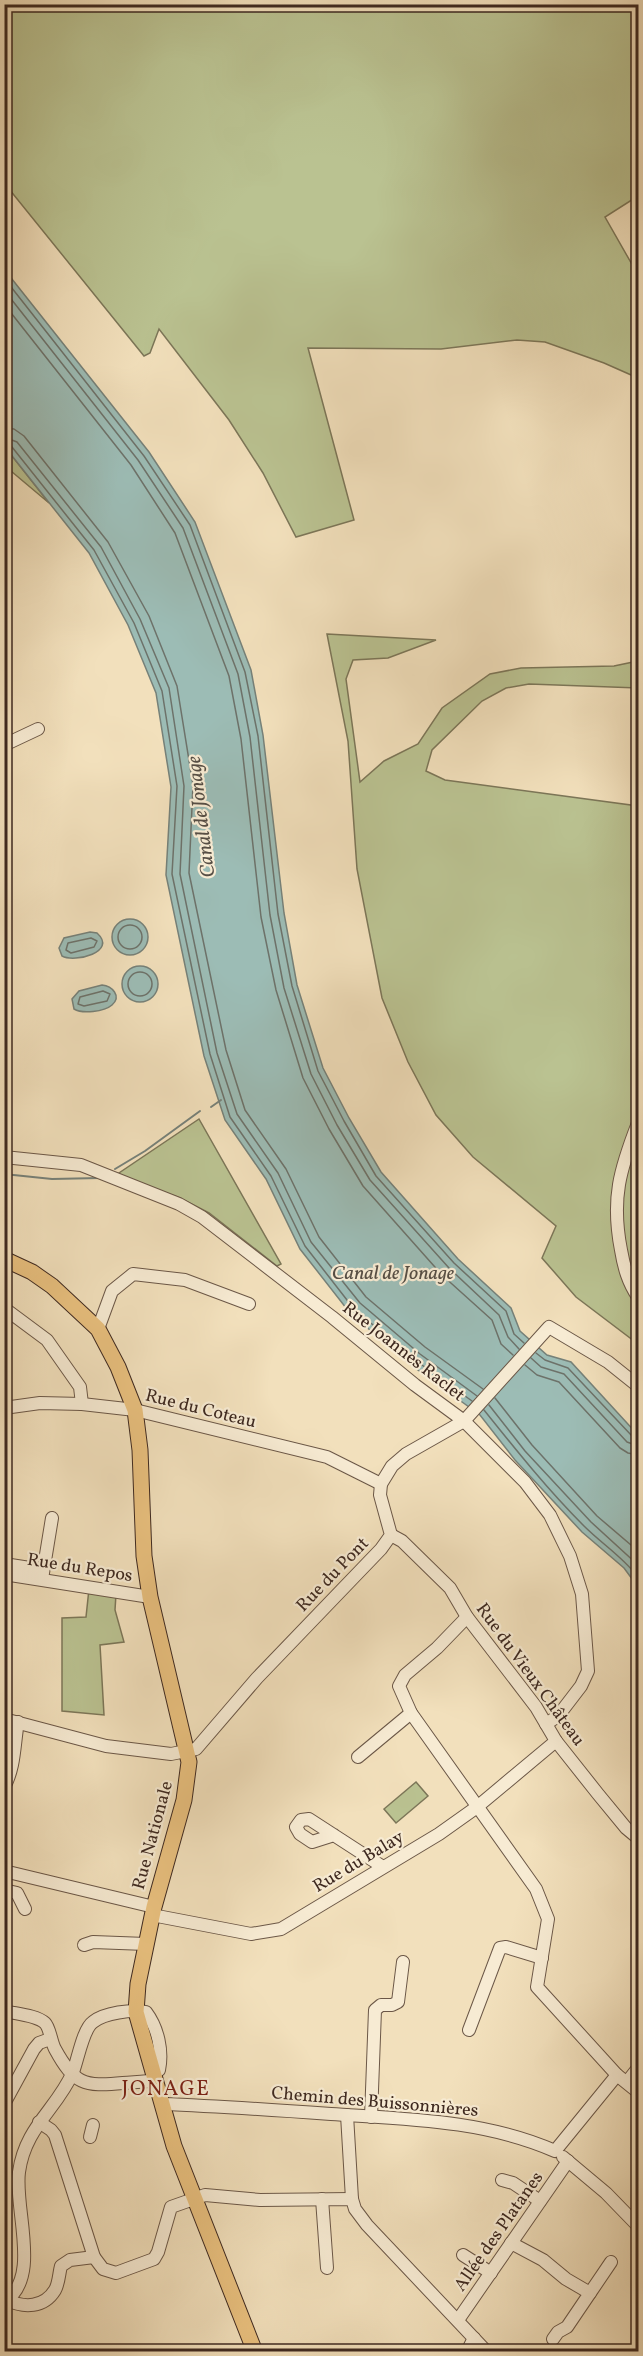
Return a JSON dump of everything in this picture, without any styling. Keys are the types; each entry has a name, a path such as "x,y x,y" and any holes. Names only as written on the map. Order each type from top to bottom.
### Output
{"main road":[{"name":"Rue Nationale","path":"4,1259 32,1272 52,1286 98,1329 118,1368 135,1410 140,1450 144,1556 150,1597 189,1762 184,1800 146,1944 138,1984 136,2012 174,2146 255,2352"}],"street":[{"path":"4,746 38,729"},
{"path":"639,1123 622,1169 616,1194 615,1221 628,1283 639,1297"},
{"name":"Rue Joannès Raclet","path":"4,1156 81,1165 179,1204 202,1217 464,1421 525,1482 550,1515 570,1556 582,1594 588,1671 581,1686 558,1716 546,1725"},
{"path":"98,1329 112,1291 133,1274 185,1280 249,1304"},
{"path":"4,1308 47,1340 80,1387 82,1404"},
{"path":"381,1484 392,1466 406,1454 464,1421 549,1327 608,1362 639,1386"},
{"name":"Rue du Coteau","path":"4,1408 40,1403 82,1404 135,1410 327,1457 381,1484"},
{"name":"Rue du Pont","path":"188,1751 199,1747 257,1678 381,1549 391,1535 380,1495 381,1484"},
{"path":"4,1564 43,1574 52,1518"},
{"name":"Rue du Vieux Château","path":"391,1535 402,1541 450,1588 466,1617 536,1707 556,1741 612,1811 639,1838"},
{"name":"Rue du Repos","path":"4,1574 43,1574 150,1597"},
{"path":"466,1617 437,1648 405,1675 399,1686 411,1713 536,1889 548,1919 537,1988 622,2078 639,2092"},
{"path":"358,1757 411,1713"},
{"path":"4,1719 106,1746 171,1754 188,1751"},
{"path":"4,1787 13,1763 12,1755 18,1722"},
{"name":"Rue du Balay","path":"4,1871 250,1934 281,1929 439,1834 477,1807 556,1741"},
{"path":"333,1835 382,1867"},
{"path":"4,1890 17,1893 25,1909"},
{"path":"84,1945 93,1942 146,1944"},
{"path":"469,2030 500,1948 506,1947 542,1958"},
{"path":"371,2117 375,2010 381,2005 392,2005 398,2002 403,1962"},
{"path":"4,2012 43,2021 48,2026 50,2039 72,2074 88,2085 155,2077"},
{"path":"94,2257 65,2262 61,2266 55,2290 40,2302 19,2306 6,2301 18,2289 23,2275 24,2258 18,2204 19,2171 24,2148 72,2074 92,2022 115,2013 136,2012"},
{"path":"4,2104 34,2049 39,2043 50,2039"},
{"path":"555,2151 622,2078 639,2068"},
{"name":"Chemin des Buissonnières","path":"162,2104 431,2121 492,2130 527,2139 555,2151 606,2193 639,2226"},
{"path":"347,2115 352,2199 355,2209 367,2225 487,2352"},
{"path":"39,2122 55,2135 94,2257 103,2269 116,2273 154,2259 171,2207 205,2194 260,2200 352,2199"},
{"name":"Allée des Platanes","path":"458,2320 568,2161"},
{"path":"502,2180 513,2183 540,2201"},
{"path":"322,2199 327,2268"},
{"path":"511,2243 543,2260 566,2279 590,2293"},
{"path":"463,2255 491,2273"},
{"path":"553,2338 567,2327 611,2262"},
{"path":"467,2352 474,2338"}],"green space":[{"path":"4,5 638,5 638,196 605,217 638,275 638,378 545,342 517,340 441,349 308,348 354,520 296,537 263,473 229,420 159,329 150,353 144,356 5,184"},
{"path":"5,447 49,503 5,466"},
{"path":"327,634 436,640 388,658 353,660 346,679 360,782 384,761 418,744 442,708 490,674 521,668 614,666 638,661 638,688 529,684 506,688 482,701 432,750 426,771 445,780 638,806 638,1344 576,1297 542,1258 556,1226 473,1157 436,1115 408,1062 382,998 357,869 348,741"},
{"path":"199,1119 281,1264 277,1266 209,1213 180,1198 116,1175"},
{"path":"89,1589 116,1594 115,1610 124,1642 100,1645 104,1715 62,1711 62,1618 86,1617"},
{"path":"416,1782 428,1796 396,1823 384,1809"}],"water":[{"name":"Canal de Jonage","path":"4,269 149,452 195,522 251,670 263,735 284,913 297,985 323,1068 349,1118 381,1172 458,1259 511,1308 520,1331 547,1355 571,1362 638,1435 638,1587 624,1568 582,1532 515,1460 480,1415 411,1365 350,1313 300,1249 266,1179 225,1120 204,1056 166,875 171,787 156,693 128,625 89,553 5,447"},
{"path":"130,919 143,924 148,937 143,950 130,955 117,950 112,937 117,924"},
{"path":"90,932 97,933 102,940 99,950 84,957 62,956 59,948 64,938"},
{"path":"140,966 152,972 158,984 152,996 140,1002 128,996 122,984 128,972"},
{"path":"102,985 109,987 116,995 112,1005 93,1012 74,1009 72,999 79,991"}],"waterway":[{"path":"211,1107 221,1100"},
{"path":"115,1169 145,1151 200,1111"},
{"path":"4,1174 52,1179 100,1178"}],"district":[{"name":"JONAGE","path":"166,2088"}]}
